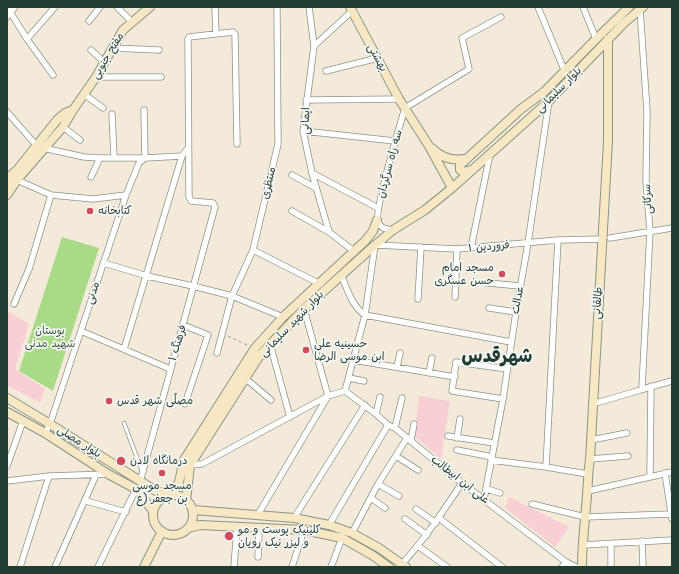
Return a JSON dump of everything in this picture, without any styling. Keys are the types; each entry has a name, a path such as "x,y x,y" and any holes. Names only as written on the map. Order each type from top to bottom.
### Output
{"main road":[{"name":"مفتح جنوبی","path":"40,147 63,127 72,110 96,77 123,30 150,7"},
{"name":"بلوار سلیمانی","path":"464,159 521,109 544,92 629,7"},
{"name":"بلوار سلیمانی","path":"472,170 549,101 608,39 642,8"},
{"name":"بهشتی","path":"351,9 405,108"},
{"name":"طالقانی","path":"582,567 582,544 588,491 587,474 590,459 596,323 607,239 608,39"},
{"name":"سه راه سرگردان","path":"405,108 429,146 452,188"},
{"name":"مفتح جنوبی","path":"7,196 10,178 29,168 40,147 65,113 72,110"},
{"path":"429,146 438,155 458,160 464,159"},
{"path":"464,159 460,165 460,170 463,172 472,170"},
{"path":"393,230 425,210 472,170"},
{"name":"بلوار شهید سلیمانی","path":"172,495 180,482 184,460 255,348 283,318 366,241 378,220"},
{"name":"بلوار شهید سلیمانی","path":"186,501 190,465 260,355 304,309 374,245 393,230"},
{"name":"بلوار مصلی","path":"7,398 140,482 156,491 172,495"},
{"name":"بلوار مصلی","path":"7,412 136,490 153,511"},
{"path":"188,528 192,518 192,510 186,501 172,495 166,496 160,500 153,511 154,522 162,531 168,534 174,535 181,533 188,528 200,525 237,528 259,527 304,530 342,538 390,567"},
{"path":"192,510 294,518 329,525 352,533 379,548 404,566"},
{"path":"144,567 162,531"}],"street":[{"path":"7,17 9,10 15,7"},
{"path":"27,39 55,7"},
{"path":"89,21 100,7"},
{"path":"117,7 132,22"},
{"path":"215,7 216,34"},
{"name":"منتظری","path":"217,352 232,296 253,250 278,144 277,7"},
{"name":"ایمانی","path":"309,7 314,46 303,131 312,173 329,232"},
{"path":"538,7 565,72"},
{"path":"583,7 596,39"},
{"name":"سرکانی","path":"642,8 648,111 646,181 650,231 642,388"},
{"path":"314,46 351,9"},
{"path":"9,10 27,39 53,74"},
{"path":"405,108 469,69 462,38 501,17"},
{"path":"124,349 182,156 188,148 189,37 233,32 235,34 237,144"},
{"path":"112,48 159,50"},
{"path":"91,50 104,62"},
{"path":"326,71 378,58"},
{"path":"96,77 161,77"},
{"path":"84,94 103,108"},
{"path":"306,100 399,99"},
{"name":"عدالت","path":"484,499 503,399 549,101"},
{"name":"سه راه سرگردان","path":"378,220 378,208 405,108"},
{"path":"144,110 145,158"},
{"path":"7,112 40,147 62,153 100,158 182,156"},
{"path":"112,114 114,157"},
{"path":"63,127 80,140"},
{"path":"303,131 395,141"},
{"name":"فرهنگ ۱","path":"140,482 215,207 215,205 192,201 190,199 188,148"},
{"path":"471,248 490,154"},
{"path":"91,177 100,158"},
{"name":"مدنی","path":"45,434 50,424 126,195 140,164 145,158"},
{"path":"312,173 378,208"},
{"path":"292,175 316,188"},
{"path":"10,178 51,195 92,199 126,195"},
{"path":"14,304 29,269 51,195"},
{"path":"292,212 329,232 354,252"},
{"path":"378,220 381,226 385,229 393,230"},
{"name":"فروردین ۱","path":"374,245 457,250 558,240 607,239 672,228"},
{"path":"546,467 558,240"},
{"path":"190,465 202,464 328,396 345,391 365,315 374,245"},
{"path":"418,299 421,247"},
{"path":"253,250 320,284"},
{"path":"454,297 457,250"},
{"path":"104,262 147,276 232,296 283,318"},
{"path":"342,275 353,304 365,315 511,342"},
{"path":"488,283 520,286"},
{"path":"489,308 516,312"},
{"path":"257,516 328,396 304,309"},
{"path":"184,325 208,335 185,404"},
{"path":"81,331 170,369"},
{"path":"270,344 290,417"},
{"path":"397,368 400,353"},
{"path":"429,373 432,358"},
{"path":"353,360 455,377"},
{"path":"503,399 452,391 456,362 507,369"},
{"path":"245,378 271,400"},
{"path":"349,378 364,381"},
{"path":"592,404 624,396 642,388 672,381"},
{"path":"650,476 651,386"},
{"name":"علی ابن ابیطالب","path":"345,391 365,405 388,425 395,428 409,439 564,565 576,567"},
{"path":"376,414 380,397"},
{"path":"395,428 402,398"},
{"path":"294,518 365,405"},
{"path":"457,438 460,419"},
{"path":"7,466 23,421"},
{"path":"352,533 378,484 409,439 414,424"},
{"path":"329,525 388,425"},
{"path":"591,440 628,434"},
{"path":"448,436 494,443"},
{"path":"458,450 492,458 587,474"},
{"path":"396,456 418,470"},
{"path":"590,459 628,456"},
{"path":"588,491 672,472"},
{"path":"532,504 585,517 672,516 665,473"},
{"path":"7,481 49,476 108,474"},
{"path":"55,567 86,501 96,475"},
{"path":"20,567 49,476"},
{"path":"404,566 462,483"},
{"path":"378,484 399,496"},
{"path":"487,488 500,493"},
{"path":"98,567 136,490"},
{"path":"371,498 385,508"},
{"path":"86,501 126,512"},
{"path":"416,509 437,520 502,567"},
{"path":"404,519 427,535"},
{"path":"258,557 259,527"},
{"path":"234,567 237,528"},
{"path":"292,567 304,530"},
{"path":"332,567 342,538"},
{"path":"582,544 611,544 672,540"},
{"path":"642,541 643,567"},
{"path":"611,544 611,567"},
{"path":"418,546 447,567"}],"lane":[{"path":"124,423 142,472"}],"path":[{"path":"222,334 255,348"}],"shaded area":[{"path":"7,311 29,324 15,369 45,389 40,403 7,385"},
{"path":"419,396 450,401 441,459 414,436"},
{"path":"509,497 569,527 555,547 505,508"}],"green space":[{"name":"بوستان شهید مدنی","path":"62,237 99,248 53,391 19,371"}],"place":[{"name":"کتابخانه","path":"90,211"},
{"name":"مسجد امام حسن عسگری","path":"502,274"},
{"name":"حسینیه علی ابن موسی الرضا","path":"306,350"},
{"name":"مصلّی شهر قدس","path":"109,401"},
{"name":"درمانگاه لادن","path":"121,461"},
{"name":"مسجد موسی بن جعفر (ع","path":"162,473"},
{"name":"کلینیک پوست و مو و لیزر نیک رویان","path":"229,536"}],"district":[{"name":"شهرقدس","path":"497,357"}]}
